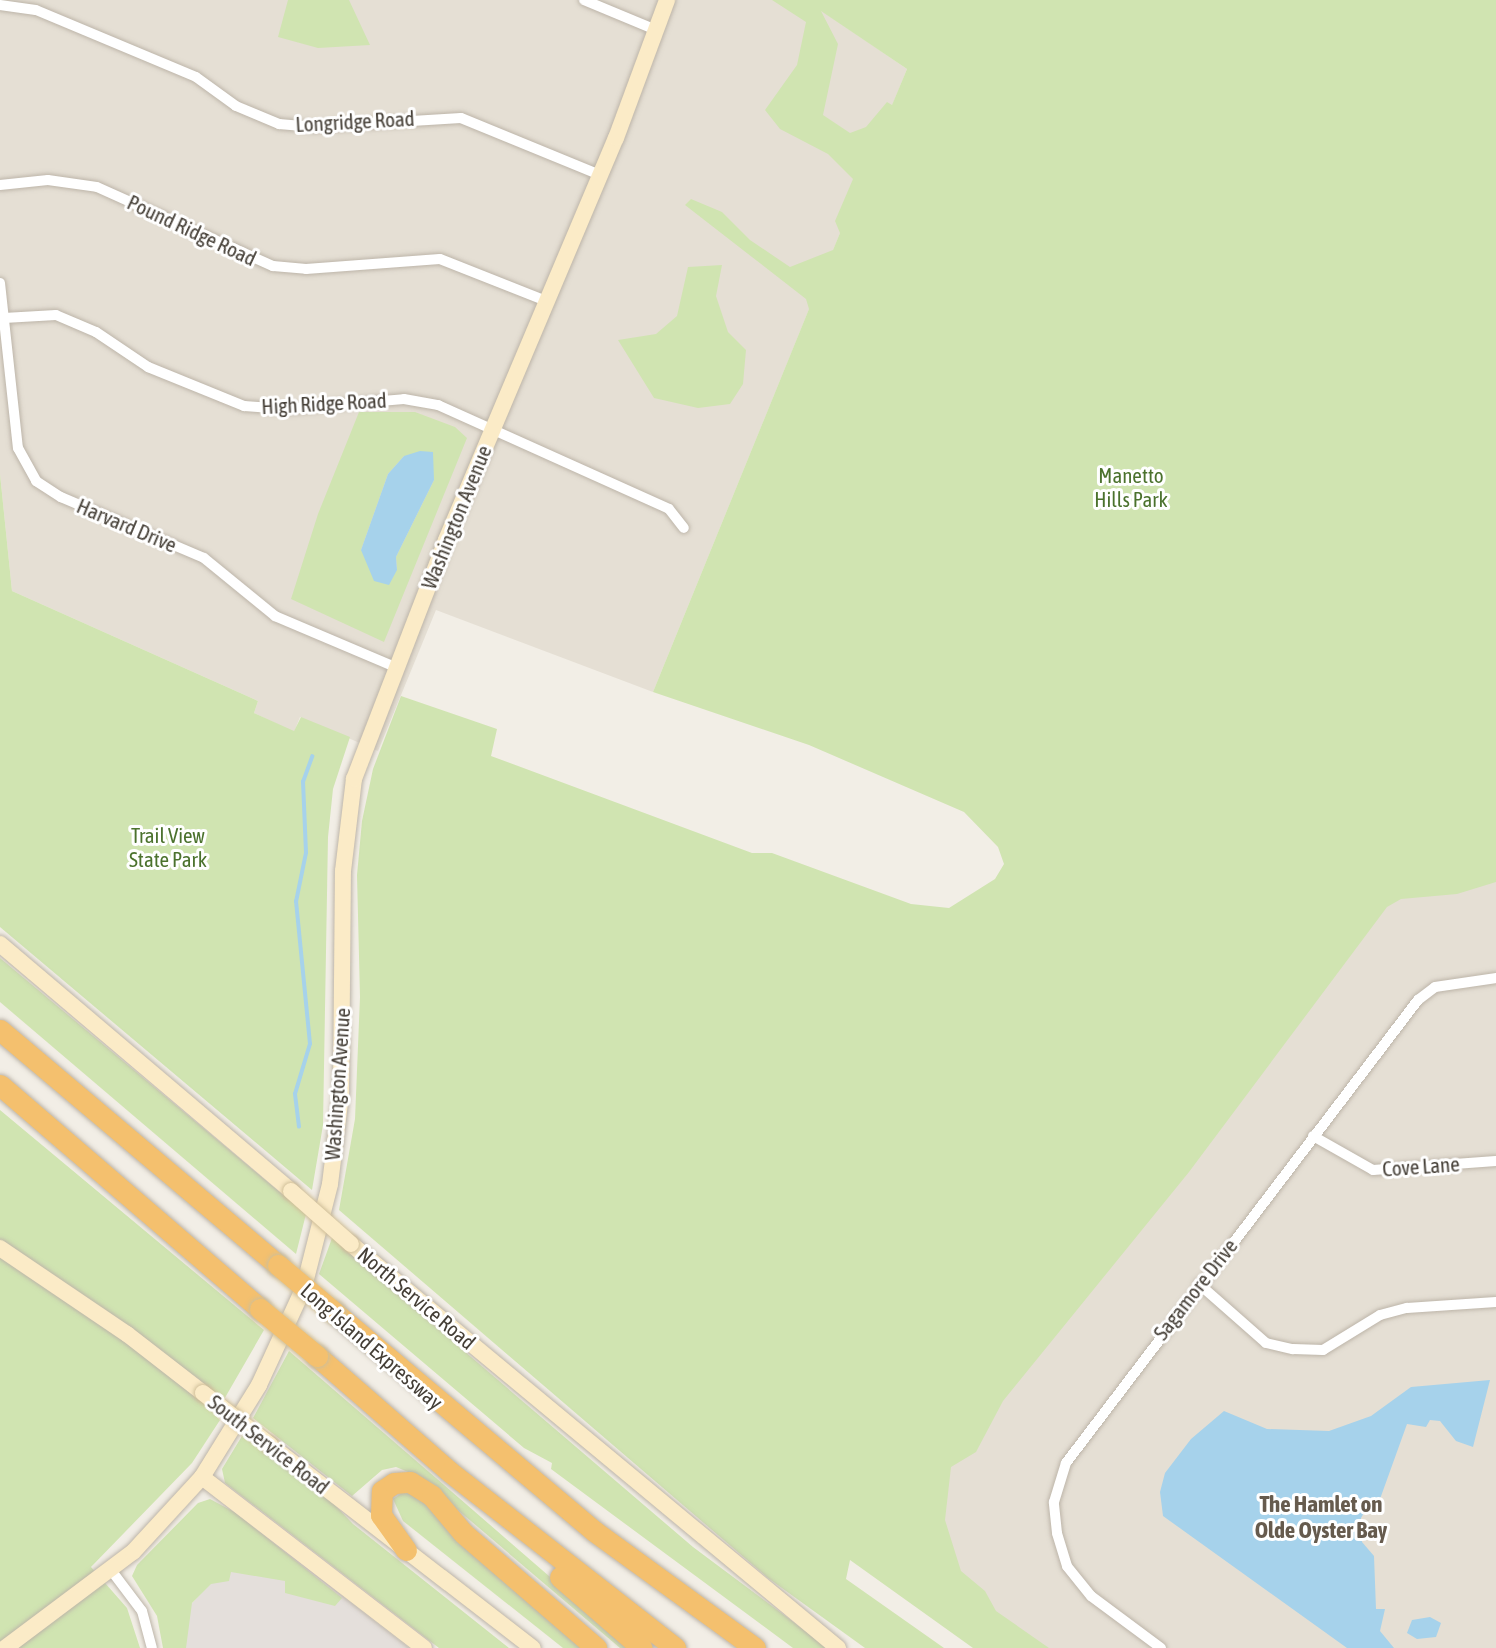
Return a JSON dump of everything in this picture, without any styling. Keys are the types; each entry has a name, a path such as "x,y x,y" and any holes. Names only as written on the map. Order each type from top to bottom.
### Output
{"highway":[{"name":"Long Island Expressway","path":"0,1030 594,1531 755,1648"},
{"path":"0,1085 450,1472 642,1648"},
{"path":"450,1472 674,1648"},
{"path":"406,1550 381,1516 382,1491 394,1483 410,1482 432,1496 463,1533 596,1648"}],"main road":[{"name":"Washington Avenue","path":"5,1648 111,1570 162,1524 202,1477 275,1352 315,1248 330,1184 341,1096 347,814 361,753 600,174 667,0"},
{"name":"North Service Road","path":"0,944 351,1244 838,1648"},
{"name":"South Service Road","path":"0,1248 127,1334 533,1648"},
{"path":"202,1477 424,1648"},
{"path":"450,1584 520,1648"}],"street":[{"path":"584,0 656,30"},
{"name":"Longridge Road","path":"0,5 36,10 183,72 236,106 279,124 305,128 461,118 600,174"},
{"name":"Pound Ridge Road","path":"0,185 48,180 97,187 273,266 306,269 440,259 546,301"},
{"name":"Harvard Drive","path":"0,283 18,448 36,481 61,498 204,558 275,616 395,667"},
{"name":"High Ridge Road","path":"4,318 56,315 96,332 148,367 244,406 286,409 404,399 438,405 493,428"},
{"name":"Washington Avenue","path":"493,428 669,509 684,528"},
{"name":"Sagamore Drive","path":"1161,1648 1091,1596 1067,1566 1057,1534 1054,1502 1066,1463 1084,1434 1418,1000 1436,987 1496,978"},
{"name":"Cove Lane","path":"1313,1136 1373,1170 1496,1161"},
{"path":"1199,1284 1266,1343 1293,1349 1323,1350 1380,1315 1407,1308 1496,1302"},
{"path":"111,1570 142,1611 152,1648"}],"shaded area":[{"path":"0,0 806,0 907,69 653,692 436,610 378,751 300,717 294,732 254,713 258,701 12,591 0,474"},
{"name":"The Hamlet on Olde Oyster Bay","path":"1384,853 1496,872 1496,1648 988,1648 851,1551"},
{"path":"258,1530 409,1648 166,1648 167,1631"}],"green space":[{"path":"288,0 349,0 370,45 318,48 278,37"},
{"name":"Manetto Hills Park","path":"772,0 1496,0 1496,882 1457,894 1401,899 1387,907 1189,1172 1003,1401 976,1452 951,1467 945,1520 961,1571 985,1591 996,1611 1049,1648 973,1648 850,1560 846,1579 944,1648 865,1648 768,1578 339,1210 355,1119 360,997 357,875 362,821 373,769 401,696 497,729 491,756 752,853 772,853 911,904 949,908 995,879 1004,864 998,847 964,812 809,745 653,692 809,309 806,299 685,205 691,199 722,212 750,240 790,267 833,250 840,233 835,221 853,179 828,154 780,129 765,110 797,65 806,22","holes":["821,11 907,69 892,105 887,102 866,127 850,133 823,115 838,44"]},
{"path":"722,265 716,296 728,332 746,350 743,384 730,404 698,408 654,398 618,340 656,334 677,316 688,267"},
{"path":"359,412 415,412 455,427 467,438 384,642 291,599 318,514","holes":["404,456 434,480 396,557 397,570 361,550 388,474"]},
{"name":"Trail View State Park","path":"0,474 12,591 258,701 254,713 294,731 301,717 350,737 333,789 328,837 323,1125 312,1190 0,927"},
{"path":"0,958 306,1214 296,1254 0,1002"},
{"path":"0,1110 264,1330 215,1415 220,1420 192,1463 91,1567 127,1608 140,1648 0,1648"},
{"path":"332,1238 693,1547 828,1648 793,1648 551,1469 552,1463 524,1448 319,1274"},
{"path":"289,1351 632,1648 620,1648 418,1476 396,1467 382,1470 352,1496 253,1418"},
{"path":"242,1436 331,1501 353,1524 509,1648 439,1648 225,1483 222,1469"},
{"path":"409,1488 590,1648 563,1648 403,1521 393,1499"},
{"path":"210,1499 236,1513 342,1598 335,1606 285,1593 285,1581 231,1572 229,1581 211,1584 192,1603 186,1648 163,1648 157,1616 132,1576 137,1565 198,1503"}],"water":[{"path":"420,451 433,452 434,480 396,557 397,570 389,585 374,581 361,550 388,474 404,456"},
{"path":"1490,1380 1473,1447 1456,1441 1440,1421 1430,1420 1426,1427 1407,1424 1380,1499 1369,1504 1361,1518 1362,1542 1374,1556 1376,1609 1385,1609 1380,1631 1394,1648 1347,1648 1163,1516 1160,1492 1165,1473 1191,1439 1224,1411 1267,1429 1329,1431 1371,1416 1411,1387"},
{"path":"1430,1617 1441,1623 1436,1637 1417,1639 1407,1633 1412,1620"}],"waterway":[{"path":"299,1127 295,1094 310,1044 296,902 306,853 303,782 312,757"}],"district":[{"name":"The Hamlet on Olde Oyster Bay","path":"1321,1517"}]}
